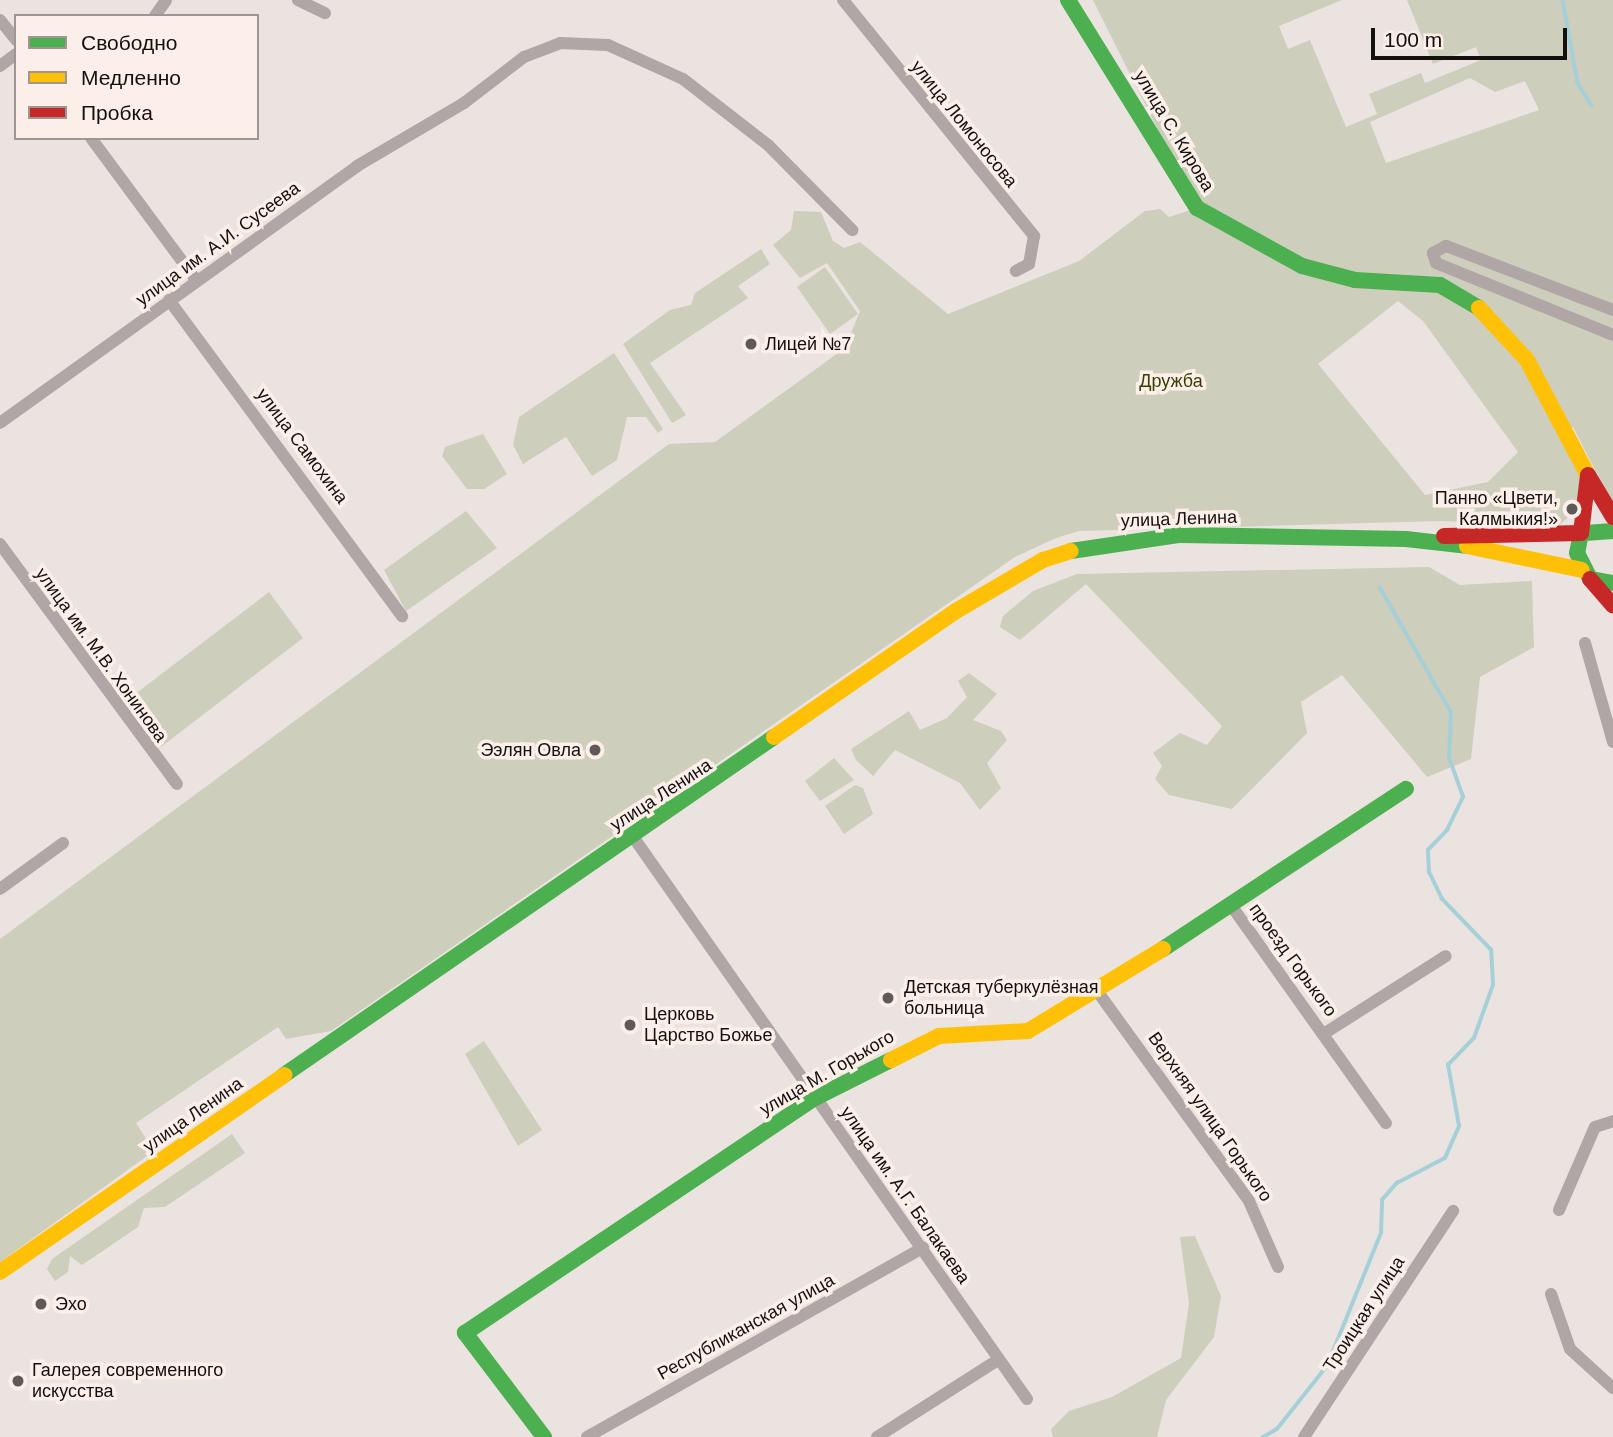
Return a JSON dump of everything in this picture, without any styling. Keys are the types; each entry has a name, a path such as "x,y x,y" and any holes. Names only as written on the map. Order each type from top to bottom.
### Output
{"main road":[{"name":"улица С. Кирова","path":"1068,0 1197,208 1302,266 1355,280 1440,285 1470,298 1527,360 1613,517"},
{"path":"1588,475 1577,553 1586,574 1613,605"},
{"name":"улица Ленина","path":"0,1272 634,838 956,611 1043,560 1101,542 1180,535 1406,539 1613,531"},
{"name":"улица Ленина","path":"1406,539 1506,551 1613,583"},
{"name":"улица М. Горького","path":"544,1437 509,1399 466,1333 815,1098 939,1036 1028,1031 1100,995 1233,908 1406,789"}],"street":[{"path":"298,0 325,13"},
{"name":"улица Ломоносова","path":"843,0 1034,236 1029,264 1016,271"},
{"path":"0,20 14,38"},
{"name":"улица им. А.И. Сусеева","path":"0,423 195,280 357,166 464,103 480,85 523,57 560,43 624,50 724,109 852,230"},
{"path":"92,140 195,280"},
{"path":"1613,310 1446,246 1433,253 1436,263 1613,335"},
{"name":"улица Самохина","path":"169,300 402,616"},
{"name":"улица им. М.В. Хонинова","path":"0,544 177,784"},
{"path":"1585,643 1613,742"},
{"name":"улица им. А.Г. Балакаева","path":"634,838 1027,1399"},
{"path":"0,889 63,843"},
{"name":"проезд Горького","path":"1233,908 1325,1033 1345,1071 1386,1123"},
{"name":"проезд Горького","path":"1325,1033 1446,957"},
{"name":"Верхняя улица Горького","path":"1100,995 1249,1201 1278,1267"},
{"path":"1559,1210 1595,1127 1613,1121"},
{"name":"Троицкая улица","path":"1304,1437 1453,1211"},
{"name":"Республиканская улица","path":"587,1437 922,1248"},
{"path":"1551,1294 1570,1349 1613,1388"},
{"path":"877,1437 998,1360"}],"green space":[{"name":"Дружба","path":"1093,0 1342,0 1279,26 1288,49 1310,40 1346,127 1377,114 1369,94 1421,73 1425,83 1481,60 1476,47 1433,64 1407,0 1613,0 1613,505 1573,427 1561,435 1583,479 1580,507 1558,526 1442,521 1079,531 1056,538 1015,557 331,1031 286,1039 278,1027 136,1123 154,1151 0,1262 0,939 669,444 715,442 845,348 860,311 827,263 800,278 773,245 791,230 794,211 821,212 833,241 844,248 860,242 948,314 1079,261 1145,211 1160,209 1169,217 1197,208","holes":["1470,78 1495,92 1525,81 1539,110 1386,163 1370,122","1398,301 1423,321 1518,452 1488,482 1425,495 1318,364"]},
{"path":"761,249 770,264 738,286 748,298 650,363 686,415 672,423 623,344 670,310 691,305 695,293"},
{"path":"825,267 858,314 830,334 797,287"},
{"path":"614,353 663,429 658,433 646,417 627,417 617,460 592,476 566,437 523,464 513,445 519,417"},
{"path":"483,434 507,474 484,489 467,489 442,456 445,447"},
{"path":"466,511 497,548 406,611 384,570"},
{"path":"1429,567 1460,585 1532,581 1534,647 1480,677 1471,759 1427,777 1342,675 1301,702 1307,733 1232,809 1169,795 1155,779 1162,766 1153,753 1180,733 1207,745 1222,726 1086,584 1020,640 1000,627 1003,616 1033,591 1077,574"},
{"path":"269,592 303,638 161,747 126,701"},
{"path":"969,673 997,694 973,720 1001,731 1007,740 987,763 1001,788 980,810 960,783 895,750 873,776 856,760 851,749 909,711 920,730 947,718 967,697 958,681"},
{"path":"834,758 854,780 820,801 805,781"},
{"path":"855,785 863,788 873,814 844,834 825,806"},
{"path":"484,1041 542,1130 518,1146 465,1054"},
{"path":"232,1134 245,1153 165,1207 144,1208 138,1227 82,1265 70,1256 68,1272 55,1281 47,1269 52,1259"},
{"path":"1195,1236 1221,1296 1214,1337 1166,1400 1157,1437 1053,1437 1051,1429 1069,1411 1112,1397 1181,1358 1189,1303 1180,1237"}],"waterway":[{"path":"1563,0 1578,83 1591,105"},
{"path":"1263,1437 1277,1429 1327,1366 1381,1233 1382,1200 1397,1183 1445,1158 1459,1126 1448,1065 1474,1038 1493,985 1491,950 1442,899 1429,872 1428,850 1447,830 1463,797 1449,758 1451,713 1380,588"}],"traffic: fast":[{"path":"1068,0 1197,208 1302,266 1355,280 1440,285 1479,308"},
{"path":"1613,531 1581,533 1577,553 1590,579 1613,583"},
{"path":"1071,551 1180,535 1406,539 1467,546"},
{"path":"284,1075 774,737"},
{"path":"1163,949 1406,789"},
{"path":"544,1437 465,1333 815,1098 891,1060"}],"traffic: slow":[{"path":"1479,308 1527,360 1588,475"},
{"path":"1467,546 1582,570"},
{"path":"774,737 956,611 1043,560 1071,551"},
{"path":"891,1060 939,1036 1028,1031 1163,949"},
{"path":"0,1272 284,1075"}],"traffic: jam":[{"path":"1581,533 1588,475 1613,517"},
{"path":"1444,536 1581,533"},
{"path":"1590,579 1613,605"}],"place":[{"name":"Лицей №7","path":"751,344"},
{"name":"Панно «Цвети, Калмыкия!»","path":"1572,509"},
{"name":"Ээлян Овла","path":"595,750"},
{"name":"Детская туберкулёзная больница","path":"888,998"},
{"name":"Церковь Царство Божье","path":"630,1025"},
{"name":"Эхо","path":"41,1304"},
{"name":"Галерея современного искусства","path":"18,1381"}]}
